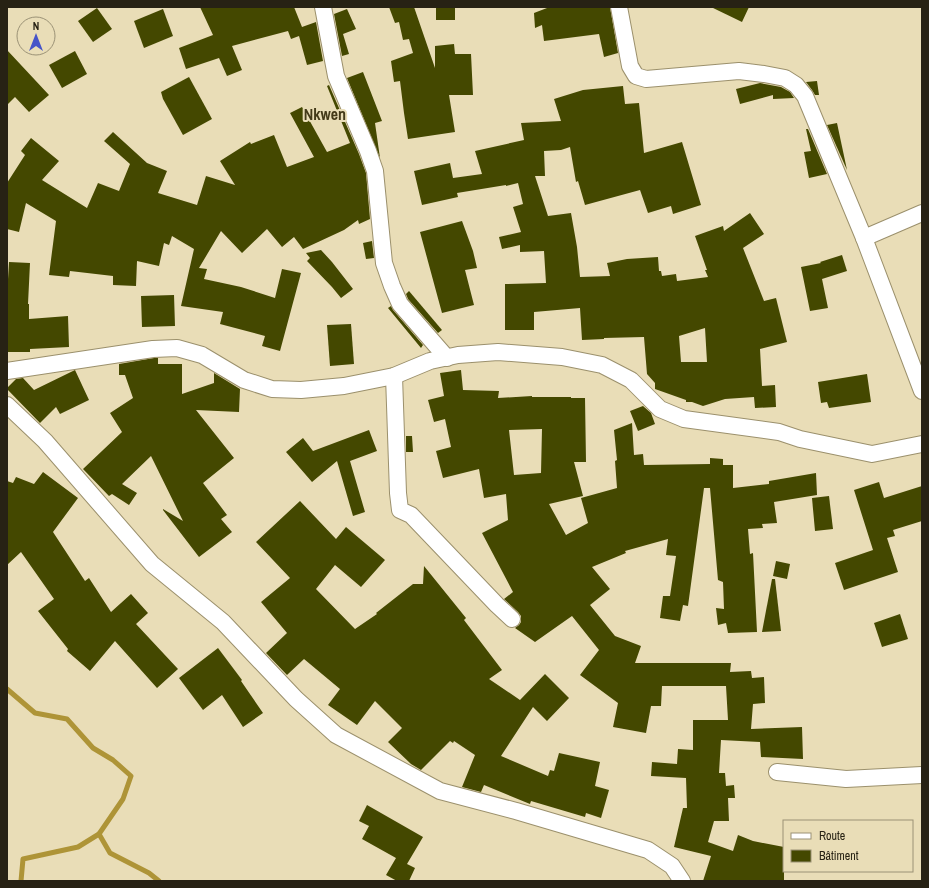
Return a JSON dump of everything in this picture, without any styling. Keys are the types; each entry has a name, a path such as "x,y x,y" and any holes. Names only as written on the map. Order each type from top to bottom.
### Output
{"street":[{"path":"323,7 336,76 375,171 384,263 392,286 400,304 447,358"},
{"path":"619,7 630,66 636,76 646,79 739,71 785,78 796,85 805,96 864,238 922,391"},
{"path":"864,238 922,213"},
{"path":"7,371 154,349 178,348 202,355 244,380 272,389 301,390 344,386 394,376 430,361 458,355 498,352 562,357 602,365 614,371 631,380 660,409 684,419 779,432 800,439 872,454 922,444"},
{"path":"394,376 398,493 400,510 411,516 512,619"},
{"path":"7,404 45,441 152,564 223,622 296,699 336,735 440,791 516,811 648,850 672,866 682,881"},
{"path":"777,772 846,779 922,775"}],"building":[{"path":"200,7 294,7 302,27 316,22 323,61 307,65 299,36 291,39 288,31 232,46 242,70 227,76 219,58 186,69 179,48 213,35"},
{"path":"389,7 414,7 435,68 435,46 454,44 455,54 471,54 473,95 449,95 455,132 408,139 400,81 394,82 391,61 413,53 409,39 403,40 399,22 395,23"},
{"path":"436,7 455,7 455,20 436,20"},
{"path":"610,7 618,53 604,57 599,34 544,41 542,25 535,28 534,13 547,8"},
{"path":"711,7 749,7 742,22"},
{"path":"97,8 112,29 93,42 78,21"},
{"path":"163,9 173,36 144,48 134,21"},
{"path":"347,9 356,29 343,34 349,54 342,56 334,14"},
{"path":"7,50 49,95 29,112 15,97 7,105"},
{"path":"75,51 87,74 62,88 49,65"},
{"path":"363,72 382,121 375,123 380,158 347,78"},
{"path":"189,77 212,119 183,135 163,99 161,92"},
{"path":"817,81 819,95 815,95 806,82"},
{"path":"760,83 781,87 790,92 794,98 773,99 773,95 740,104 736,89"},
{"path":"329,85 366,173 370,219 359,224 358,220 344,230 303,249 294,237 282,247 267,229 242,253 221,231 199,268 207,269 204,279 241,287 275,298 282,269 301,273 280,351 262,346 265,336 220,324 223,312 181,306 194,249 172,236 169,245 164,243 159,266 137,261 136,286 113,285 113,276 70,271 69,277 49,275 56,221 26,203 19,232 7,229 7,183 25,155 21,151 31,138 59,161 42,180 87,208 98,183 119,191 130,164 104,141 113,132 147,163 167,171 158,193 197,205 206,176 235,185 220,161 250,142 251,144 274,135 287,167 314,157 290,113 302,107 327,152 350,143 327,86"},
{"path":"623,86 625,104 639,103 644,153 682,142 701,205 673,214 671,206 648,213 640,190 585,205 578,181 576,182 570,147 561,150 544,151 545,176 535,176 548,216 571,213 577,247 580,277 610,276 607,263 627,259 658,257 659,271 661,271 662,276 676,274 677,281 708,277 695,236 723,226 724,231 750,213 764,234 743,248 764,301 776,298 787,342 760,349 762,386 775,385 776,407 755,408 754,397 725,399 703,406 692,402 686,402 686,400 655,389 655,383 647,374 644,337 582,340 580,308 534,312 534,330 505,330 505,284 546,283 544,251 520,252 520,245 502,249 499,237 521,232 513,207 523,204 518,183 457,193 458,197 422,205 414,171 450,163 453,178 482,174 475,151 524,140 521,123 561,121 554,99 583,90","holes":["705,328 707,362 681,362 679,336"]},
{"path":"837,123 847,170 827,125"},
{"path":"806,129 808,129 827,174 809,178 804,152 811,151"},
{"path":"462,221 473,251 477,268 465,270 474,305 442,313 420,232"},
{"path":"372,241 374,258 366,259 363,243"},
{"path":"321,250 353,289 341,298 307,261 310,258 306,253"},
{"path":"842,255 847,271 822,279 828,308 810,311 801,267 821,263 820,262"},
{"path":"9,262 30,263 28,304 29,319 68,316 69,347 30,349 30,352 7,352 7,279"},
{"path":"409,291 442,330 438,333 408,299 406,294"},
{"path":"174,295 175,326 142,327 141,296"},
{"path":"391,306 423,345 421,348 388,308"},
{"path":"351,324 354,364 330,366 327,325"},
{"path":"158,358 158,364 182,364 182,394 214,383 214,373 240,389 239,412 196,410 234,458 203,483 227,515 221,519 232,532 199,557 163,510 183,521 151,456 122,484 137,493 129,505 112,494 109,496 83,469 122,432 110,413 133,398 125,375 119,375 119,364"},
{"path":"75,370 89,400 60,414 56,407 40,423 7,389 16,379 23,378 34,390"},
{"path":"461,370 463,390 499,391 498,398 532,396 585,398 586,462 574,462 583,496 549,504 566,535 588,523 581,498 617,488 615,461 617,460 614,430 632,423 634,455 643,454 644,465 710,464 710,458 723,459 723,465 733,465 733,488 769,484 769,481 816,473 817,495 774,502 777,523 762,524 763,528 748,529 750,554 753,553 757,632 728,633 726,623 718,625 716,608 724,609 723,582 718,580 710,488 704,488 688,606 683,605 680,621 660,618 663,596 670,596 676,556 666,555 668,539 625,551 626,553 592,567 610,589 590,605 615,636 641,646 635,663 731,663 730,672 751,671 752,678 764,677 765,703 753,704 751,729 802,727 803,759 761,757 760,742 721,740 719,773 725,773 726,786 734,785 735,798 728,798 729,821 714,821 708,842 733,851 738,835 753,841 783,847 784,881 703,881 711,856 674,847 683,808 687,808 686,778 651,776 652,762 677,764 678,749 693,750 693,720 728,720 726,686 662,686 661,706 651,706 646,733 613,727 618,703 580,675 599,650 572,616 535,642 515,628 521,622 521,616 504,599 513,592 482,533 508,520 506,494 484,498 479,469 443,478 436,451 451,447 445,419 434,422 428,400 444,396 440,373","holes":["542,429 541,473 514,475 509,430"]},
{"path":"867,374 871,402 829,408 827,402 821,403 818,382"},
{"path":"643,406 651,413 655,424 638,431 630,411"},
{"path":"369,430 377,451 350,461 365,512 353,516 337,461 312,482 286,452 303,438 313,451"},
{"path":"406,436 412,436 413,452 406,452"},
{"path":"43,472 78,498 53,532 85,581 89,578 111,612 131,594 148,613 136,624 178,669 157,688 115,641 90,671 67,651 68,649 38,611 54,599 21,552 7,565 7,481 13,483 16,477 34,484"},
{"path":"879,482 884,498 922,486 922,521 893,530 895,536 887,538 898,572 844,590 835,563 873,550 854,490"},
{"path":"829,496 833,529 815,531 812,498"},
{"path":"300,501 336,539 346,527 385,560 361,587 335,565 316,589 355,629 377,614 376,613 413,584 423,584 424,566 466,618 464,620 502,670 489,679 520,700 545,674 569,698 547,721 533,707 501,756 548,776 550,770 554,771 559,753 600,762 595,786 609,790 601,818 586,813 585,817 531,801 530,804 484,785 481,792 462,787 475,755 454,741 453,743 450,741 421,770 411,764 388,742 402,728 375,701 357,725 328,705 340,689 304,659 287,675 266,653 287,633 261,602 290,578 256,542"},
{"path":"776,561 790,564 787,579 773,576"},
{"path":"772,579 775,579 781,631 762,632"},
{"path":"900,614 908,639 882,647 874,623"},
{"path":"218,648 242,680 241,681 263,713 243,727 222,695 203,710 179,678"},
{"path":"367,805 423,837 407,864 415,868 409,881 397,881 386,875 396,858 362,839 369,826 359,821"}],"waterway":[{"path":"7,689 35,713 67,719 93,748 113,760 131,776 123,799 99,834 110,853 149,873 159,881"},
{"path":"21,881 23,859 78,847 99,834"}],"district":[{"name":"Nkwen","path":"325,114"}]}
